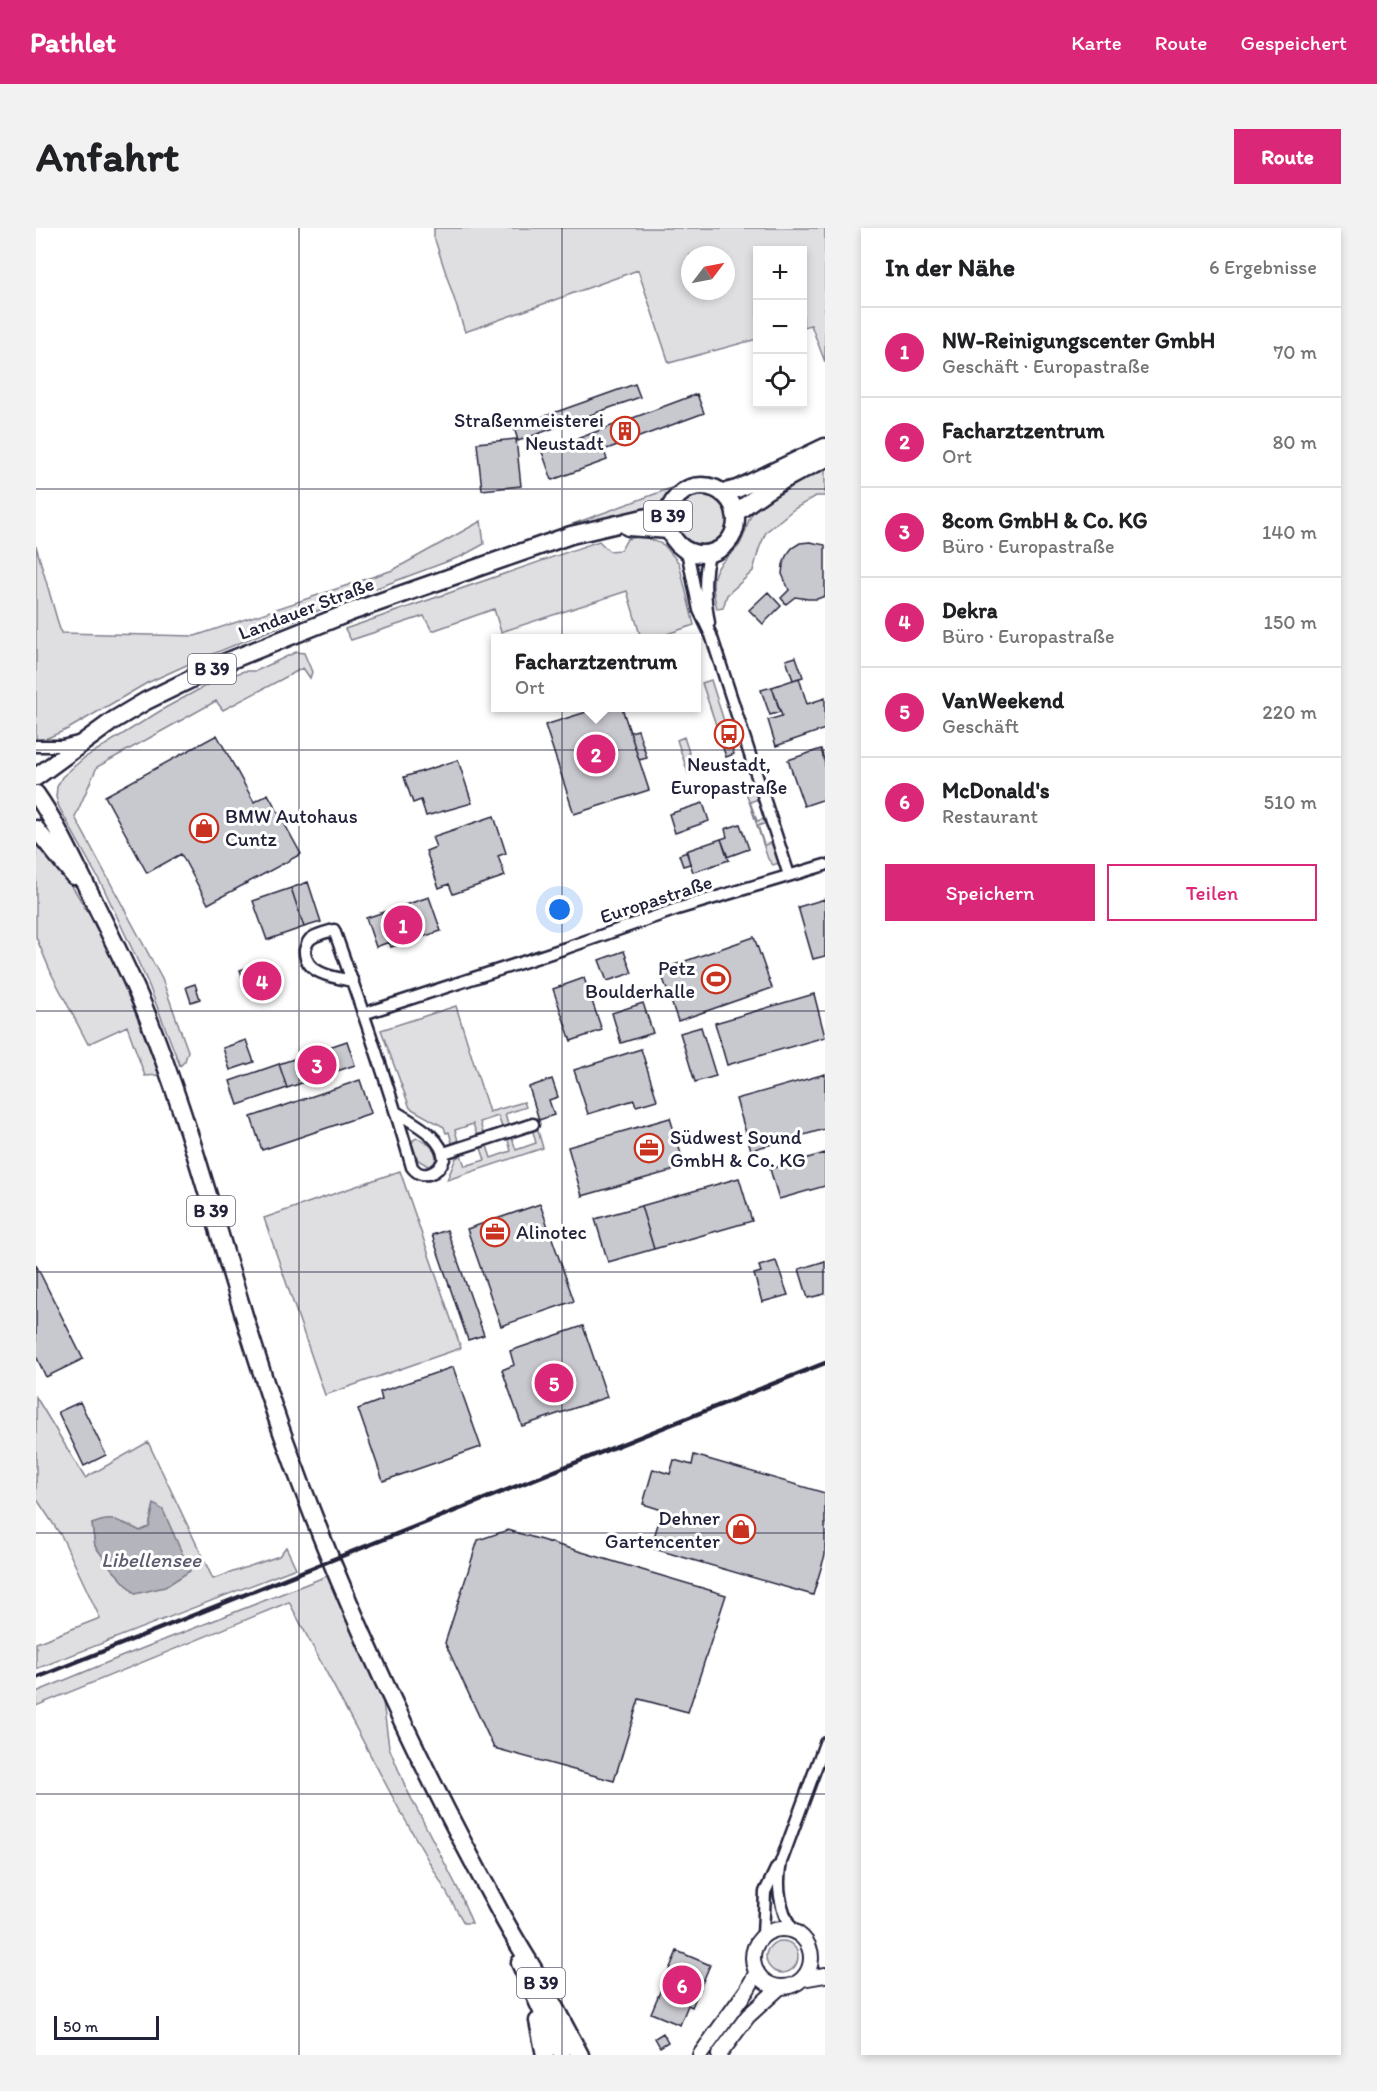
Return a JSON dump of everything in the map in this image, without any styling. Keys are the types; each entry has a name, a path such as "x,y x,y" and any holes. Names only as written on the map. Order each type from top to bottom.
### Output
{"main road":[{"name":"B 39","path":"735,514 733,534 727,543 710,553 698,554 687,550 673,538 669,530 669,512 676,498 689,489 706,486 722,493 729,492 825,447"},
{"path":"722,493 728,498 735,514 779,481 825,459"},
{"name":"Landauer Straße","path":"36,777 114,720 185,681 302,630 561,538 669,512"},
{"name":"Landauer Straße","path":"612,526 669,530"},
{"name":"B 39","path":"36,794 63,840 135,984 171,1079 251,1342 322,1538 409,1735 500,1912 580,2055"},
{"name":"B 39","path":"36,829 90,895"},
{"name":"B 39","path":"500,1912 530,1988 562,2055"},
{"name":"B 39","path":"530,1988 545,2055"}],"street":[{"path":"687,550 699,610 711,635 789,875"},
{"path":"710,553 705,578 711,635"},
{"path":"36,746 62,746 84,740"},
{"name":"Europastraße","path":"363,1014 677,909 825,865"},
{"path":"353,981 315,970 308,961 305,951 312,937 334,930 353,981 412,1167 416,1173 423,1175 438,1170 442,1165 444,1153 434,1139 396,1112"},
{"path":"444,1153 532,1124"},
{"path":"825,1743 781,1862 765,1892 763,1935 754,1949 753,1957 757,1972 767,1983 780,1987 802,1979 825,1975"},
{"path":"781,1862 779,1898 792,1931"},
{"path":"763,1935 777,1929 792,1931 800,1935 809,1949 810,1965 802,1979"},
{"path":"809,1949 825,1956"},
{"path":"700,2055 747,1990 757,1972"},
{"path":"719,2055 740,2026 780,1987"}],"shaded area":[{"path":"434,228 825,228 825,362 811,325 807,326 807,246 753,246 753,340 669,363 638,270 465,332 434,237"},
{"path":"825,466 825,496 816,496 794,509 766,532 753,571 727,595 723,608 717,609 714,576 722,562 740,544 752,513 762,503 759,499"},
{"path":"674,487 672,496 660,508 562,528"},
{"path":"701,495 711,497 719,503 725,511 727,521 725,531 719,539 711,545 701,547 691,545 683,539 677,531 675,521 677,511 683,503 691,497"},
{"path":"481,521 484,544 462,556 334,604 191,663 147,683 68,729 45,739 36,740 36,546 61,633 195,636 393,570"},
{"path":"643,536 664,545 679,563 694,625 667,634 640,634 627,591 501,632 494,609 432,631 424,616 351,640 345,629 599,541 609,551 621,550 627,539"},
{"path":"296,652 304,653 312,672 310,678 303,668 223,710 216,701 97,767 75,817 162,979 188,1051 185,1061 180,1066 148,983 104,889 59,807 56,797 57,787 62,777 84,758 165,708 209,684 244,671 256,671"},
{"path":"711,680 729,737 721,740 702,683"},
{"path":"684,737 695,771 688,773 677,740"},
{"path":"755,790 758,799 750,802 757,821 764,819 766,823 758,826 764,845 772,843 779,863 773,865 768,859 746,792"},
{"path":"36,839 72,887 101,937 132,1005 159,1075 145,1076 127,1026 88,1044 52,975 36,937"},
{"path":"456,1006 489,1112 524,1102 526,1107 505,1114 508,1125 502,1127 498,1116 480,1122 483,1133 477,1135 473,1124 455,1130 458,1141 452,1143 449,1132 446,1133 444,1127 410,1108 381,1030"},
{"path":"536,1124 543,1148 447,1180 456,1158 461,1155 465,1166 485,1160 481,1148 487,1146 491,1158 511,1151 508,1140 512,1138 516,1150 536,1143 533,1132"},
{"path":"417,1138 434,1151 436,1155 434,1164 428,1166 418,1160 412,1144"},
{"path":"400,1171 461,1348 325,1395 264,1218"},
{"path":"36,1397 85,1478 148,1442 213,1579 279,1556 286,1547 296,1568 36,1669 36,1643 100,1618 62,1537 36,1498","holes":["154,1504 135,1593 112,1569 95,1546 92,1524 124,1523 140,1531 149,1527"]},
{"path":"327,1576 383,1702 389,1747 406,1788 458,1889 472,1923 464,1923 399,1809 289,1602 36,1706 36,1692"},
{"path":"782,1941 794,1945 798,1957 794,1969 782,1973 770,1969 766,1957 770,1945"}],"water":[{"name":"Libellensee","path":"154,1504 163,1510 190,1571 165,1587 135,1594 95,1546 92,1524 99,1521 116,1520 140,1531 149,1527"}],"building":[{"path":"635,384 640,397 518,441 514,427"},
{"name":"Straßenmeisterei Neustadt","path":"697,394 704,413 604,450 607,460 552,480 542,452"},
{"path":"516,439 521,486 482,490 477,443"},
{"path":"800,543 825,545 825,596 817,599 795,597 786,604 781,598 789,590 782,574 786,556"},
{"path":"768,592 781,606 763,624 749,610"},
{"path":"796,657 803,677 793,680 786,660"},
{"path":"799,678 807,704 825,698 825,729 776,746 768,720 782,716 772,687"},
{"path":"772,687 780,712 770,715 761,690"},
{"path":"586,712 623,712 649,790 574,814 545,725"},
{"path":"638,730 647,758 639,760 630,732"},
{"name":"BMW Autohaus Cuntz","path":"217,735 254,802 268,794 301,854 208,904 181,854 147,873 105,796"},
{"path":"729,739 734,754 726,757 721,742"},
{"path":"821,749 825,763 825,799 804,806 788,760"},
{"path":"458,760 472,803 426,816 421,800 413,803 404,777"},
{"path":"703,803 709,821 675,833 669,814"},
{"path":"494,816 506,853 498,856 505,876 453,894 449,884 439,888 426,851 436,847 432,837"},
{"path":"740,824 749,849 727,857 721,839 727,837 725,829"},
{"path":"721,839 729,860 693,872 686,851"},
{"path":"687,852 690,864 683,866 679,855"},
{"path":"308,882 321,922 304,927 291,888"},
{"path":"291,888 304,927 267,940 253,901"},
{"path":"429,897 441,931 391,947 389,942 376,947 366,918"},
{"path":"825,899 825,956 813,959 798,907"},
{"name":"Petz Boulderhalle","path":"754,937 772,988 678,1021 660,970"},
{"path":"624,951 632,973 607,981 599,960"},
{"path":"263,963 267,973 244,981 240,970"},
{"path":"276,970 279,982 248,992 244,981"},
{"path":"584,978 602,1030 571,1041 553,989"},
{"path":"195,984 200,999 191,1002 186,987"},
{"path":"814,994 825,1037 727,1065 715,1023"},
{"path":"643,1003 653,1033 621,1043 612,1013"},
{"path":"701,1027 716,1076 695,1082 680,1033"},
{"path":"246,1040 254,1062 230,1070 223,1048"},
{"path":"347,1041 355,1065 287,1088 279,1064"},
{"path":"641,1049 657,1100 636,1106 634,1100 588,1114 574,1070"},
{"path":"279,1064 287,1088 238,1105 230,1081"},
{"path":"825,1074 825,1129 751,1150 736,1099"},
{"path":"552,1079 558,1097 549,1100 554,1115 539,1120 529,1087"},
{"path":"360,1080 371,1113 262,1150 251,1117"},
{"path":"670,1118 685,1167 582,1196 568,1147"},
{"path":"825,1153 825,1186 779,1199 770,1169"},
{"path":"739,1178 752,1221 654,1249 641,1206"},
{"path":"540,1204 574,1301 501,1326 467,1229"},
{"path":"641,1206 654,1249 608,1262 595,1219"},
{"path":"447,1230 484,1335 468,1340 432,1235"},
{"path":"776,1261 788,1295 762,1302 754,1274 761,1272 759,1266"},
{"path":"825,1261 825,1294 808,1298 799,1269"},
{"path":"36,1265 83,1359 46,1377 36,1356"},
{"path":"583,1326 607,1397 522,1426 502,1370 514,1365 510,1351"},
{"path":"453,1367 481,1447 383,1481 358,1409 382,1400 380,1392"},
{"path":"80,1402 106,1455 84,1466 58,1412"},
{"name":"Dehner Gartencenter","path":"694,1455 825,1493 825,1555 813,1595 651,1548 662,1510 643,1504 653,1469 670,1474 674,1460 692,1465"},
{"path":"508,1530 726,1595 688,1712 639,1699 614,1781 494,1748 445,1643 478,1540"},
{"path":"677,1951 710,1965 692,2007 688,2005 680,2025 651,2013"},
{"path":"663,2033 668,2042 660,2047 655,2038"}],"railway":[{"path":"36,1678 825,1363"}],"place":[{"name":"Straßenmeisterei Neustadt","path":"625,431"},
{"name":"Neustadt, Europastraße","path":"729,734"},
{"name":"Facharztzentrum","path":"596,754"},
{"name":"BMW Autohaus Cuntz","path":"204,828"},
{"name":"NW-Reinigungscenter GmbH","path":"403,925"},
{"name":"Petz Boulderhalle","path":"716,979"},
{"name":"Dekra","path":"262,981"},
{"name":"8com GmbH & Co. KG","path":"317,1065"},
{"name":"Südwest Sound GmbH & Co. KG","path":"649,1148"},
{"name":"Alinotec","path":"495,1232"},
{"name":"VanWeekend","path":"554,1383"},
{"name":"Dehner Gartencenter","path":"741,1529"},
{"name":"McDonald's","path":"682,1985"}]}
